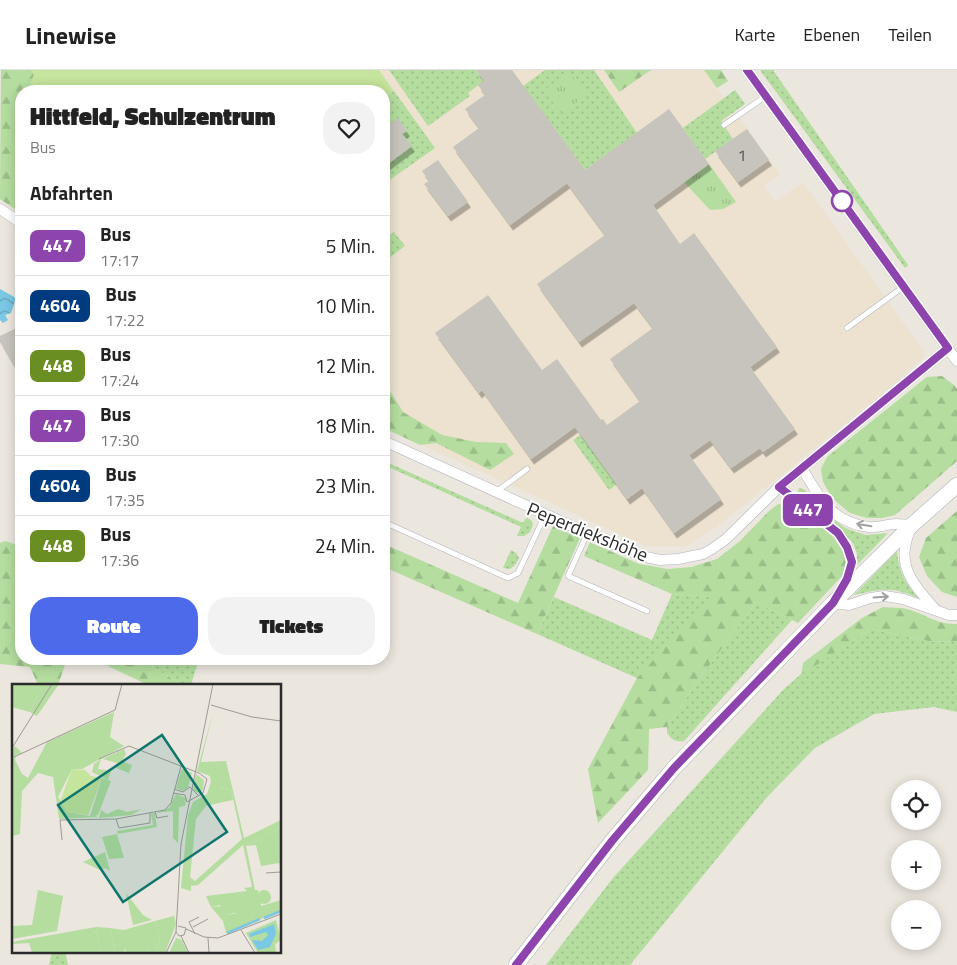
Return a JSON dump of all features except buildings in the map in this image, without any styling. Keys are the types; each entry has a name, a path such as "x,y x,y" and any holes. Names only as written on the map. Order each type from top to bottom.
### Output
{"main road":[{"path":"516,965 612,841 674,768 833,603 912,525 957,485"}],"street":[{"path":"747,70 957,361"},
{"path":"0,209 15,219"},
{"name":"Peperdiekshöhe","path":"390,444 641,556 660,560 678,559 703,554 726,539 779,487 948,348"},
{"path":"802,468 824,503 847,522 868,527 882,527 895,524 912,525 905,548 905,564 908,574 935,610"},
{"path":"779,487 838,533 847,547 852,562 847,579 833,603 849,605 870,598 885,596 903,599 949,616 957,615"}],"lane":[{"path":"724,125 766,96"},
{"path":"847,328 903,286"},
{"path":"496,492 527,469"},
{"path":"390,525 508,578 518,573 545,514"},
{"path":"588,533 568,576 647,611"}],"shaded area":[{"path":"379,70 704,70 780,174 764,186 775,202 803,182 924,352 923,358 882,394 718,526 685,547 646,546 390,431 390,93 394,90"}],"green space":[{"path":"1,70 31,70 34,75 30,85 15,85 15,209 0,199"},
{"path":"31,70 379,70 390,85 30,85 34,75"},
{"path":"389,70 476,70 484,81 468,93 470,96 428,126"},
{"path":"545,70 594,70 637,133 585,170 523,86"},
{"path":"604,70 651,70 619,92"},
{"path":"704,70 721,70 728,81 717,88"},
{"path":"760,70 773,70 908,265 905,268"},
{"path":"569,72 586,95 561,114 544,90"},
{"path":"390,85 394,91 390,94"},
{"path":"735,90 745,104 721,121 733,139 705,159 683,128"},
{"path":"394,91 435,148 390,180 390,94"},
{"path":"709,164 736,202 723,209 710,210 684,182"},
{"path":"394,232 405,246 390,257 390,235"},
{"path":"942,376 957,389 957,461 895,515 882,518 867,518 850,513 833,499 823,482 821,469 827,457 927,377"},
{"path":"390,391 403,412 442,435 476,442 506,443 514,454 490,470 436,443 420,445 390,431"},
{"path":"581,435 617,484 609,490 573,440"},
{"path":"390,464 523,523 526,518 531,520 533,525 530,532 524,536 517,536 521,527 390,468"},
{"path":"799,488 806,491 830,517 845,528 866,535 888,533 857,565 857,554 853,543 837,526 798,492"},
{"path":"778,504 791,506 806,514 833,537 842,550 846,563 842,576 798,623 756,602 697,682 667,727 649,729 648,770 598,823 588,769 637,678 710,597 672,594 584,556 590,542 639,564 668,569 691,567 717,559 740,541"},
{"path":"957,511 957,597 942,592 927,576 919,557 926,538"},
{"path":"553,526 580,538 537,634 390,570 390,547 518,603"},
{"path":"5,541 15,544 15,665 65,665 58,684 38,684 30,667 0,664 0,543"},
{"path":"511,550 519,558 510,569 503,568"},
{"path":"897,551 903,576 918,598 893,590 872,591 854,595"},
{"path":"672,594 711,597 637,678 537,634 554,597 652,640"},
{"path":"756,602 792,620 684,741 674,740 667,733 667,727 697,682"},
{"path":"883,607 907,609 943,623 957,624 957,641 933,642 871,629 801,675 803,663 862,618"},
{"path":"871,629 933,642 957,641 957,712 934,707 874,714 815,748 767,797 630,965 546,965 613,878 783,690 800,675"},
{"path":"106,665 150,665 180,684 146,684"},
{"path":"150,665 197,665 191,684 180,684"},
{"path":"52,952 65,952 68,965 49,965"}],"water":[{"path":"0,289 15,297 15,301 11,313 5,315 8,320 3,323 0,320"}],"bus line":[{"name":"447","path":"516,965 612,841 674,768 833,603 847,579 852,562 847,547 838,533 779,487 948,348 747,70"}]}
